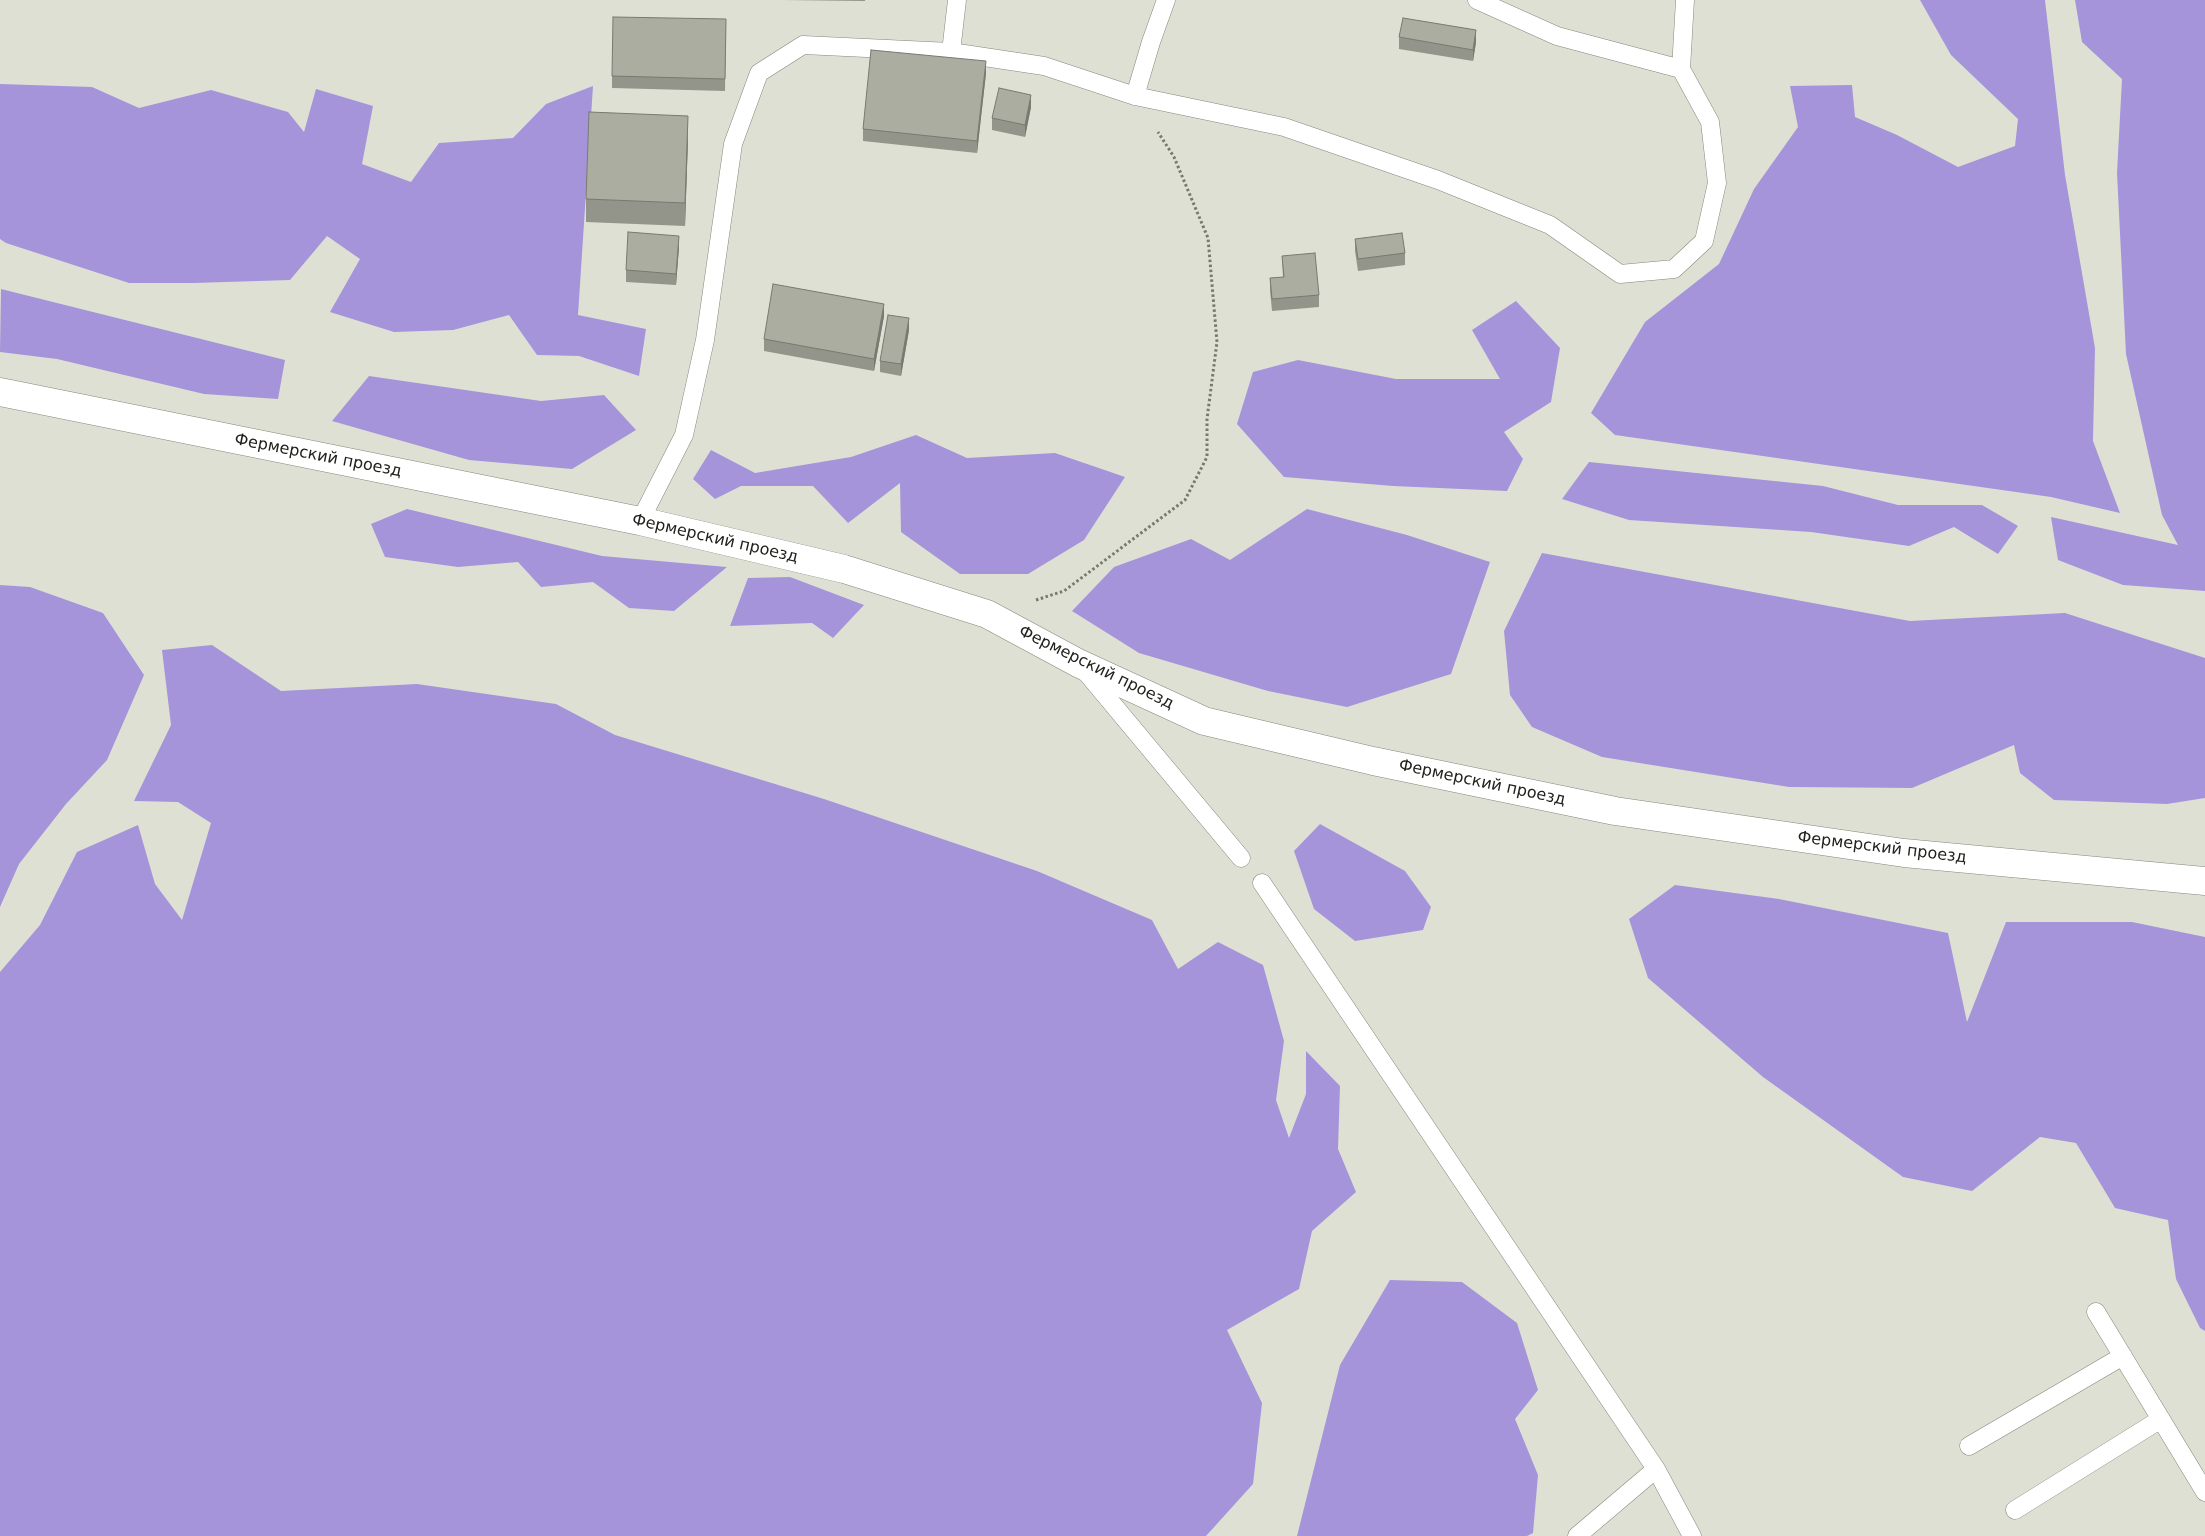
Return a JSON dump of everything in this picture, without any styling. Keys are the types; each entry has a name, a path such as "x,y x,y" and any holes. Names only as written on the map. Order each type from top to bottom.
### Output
{"street":[{"name":"Фермерский проезд","path":"0,392 640,521 844,569 987,614 1078,663 1204,721 1374,761 1615,811 1904,853 2205,881"}],"lane":[{"path":"951,52 957,0"},
{"path":"1136,96 1151,42 1166,0"},
{"path":"1477,0 1557,36 1682,69"},
{"path":"640,521 684,434 705,340 733,144 759,73 803,45 951,52 1044,66 1136,96 1284,127 1438,180 1550,225 1620,274 1674,269 1704,241 1717,183 1710,122 1682,69 1685,0"},
{"path":"1078,663 1242,858"},
{"path":"1262,883 1656,1469 1692,1536"},
{"path":"2096,1312 2205,1492"},
{"path":"1969,1446 2123,1356"},
{"path":"2015,1510 2161,1419"},
{"path":"1576,1536 1656,1469"}],"path":[{"path":"987,614 1064,591 1185,500 1207,457 1207,419 1217,342 1208,238 1174,157 1136,96"}],"shaded area":[{"path":"1920,0 2045,0 2065,175 2095,348 2093,441 2120,513 2051,497 1615,435 1591,413 1645,322 1719,264 1754,189 1798,127 1790,86 1852,85 1855,117 1897,135 1958,167 2015,146 2018,119 1951,55"},
{"path":"2075,0 2205,0 2205,591 2123,585 2058,560 2051,517 2178,545 2162,515 2126,354 2117,173 2122,79 2082,42"},
{"path":"0,84 92,87 139,108 211,90 288,112 304,132 316,89 373,106 362,164 411,182 439,143 513,138 546,104 593,86 578,315 646,329 639,376 579,356 537,355 509,315 453,330 394,332 330,312 360,259 327,236 290,280 194,283 129,283 6,243 0,239"},
{"path":"1,289 285,360 278,399 204,394 57,359 0,352"},
{"path":"1516,301 1560,348 1551,402 1504,432 1523,459 1507,491 1393,486 1284,477 1237,424 1253,372 1298,360 1396,379 1500,379 1472,330"},
{"path":"369,376 541,401 604,395 636,430 572,469 469,460 332,421"},
{"path":"916,435 967,458 1055,453 1125,477 1084,540 1028,574 960,574 901,532 900,483 848,523 813,486 741,486 715,499 693,479 711,450 755,473 851,457"},
{"path":"1589,462 1823,486 1898,505 1982,505 2018,526 1998,554 1954,527 1909,546 1811,532 1629,520 1562,499"},
{"path":"407,509 602,556 727,567 674,611 629,608 593,582 541,587 518,562 458,567 385,557 371,524"},
{"path":"1307,509 1407,535 1490,562 1451,674 1347,707 1268,691 1139,653 1072,611 1114,567 1191,539 1230,560"},
{"path":"1542,553 1910,621 2065,613 2205,658 2205,798 2167,804 2054,800 2020,773 2014,745 1912,788 1789,787 1602,757 1532,727 1510,695 1504,631"},
{"path":"790,577 864,605 833,638 812,623 730,626 748,578"},
{"path":"0,585 30,587 103,613 144,675 107,760 66,804 19,864 0,907"},
{"path":"212,645 281,691 417,684 556,704 615,735 824,799 1037,871 1152,920 1178,969 1218,942 1263,965 1284,1041 1276,1100 1289,1138 1306,1094 1306,1051 1340,1086 1338,1149 1356,1192 1312,1231 1299,1289 1227,1330 1262,1403 1253,1484 1206,1536 0,1536 0,972 40,925 77,852 138,825 155,884 182,920 211,823 178,802 134,801 171,725 162,650"},
{"path":"1320,824 1405,871 1431,907 1423,930 1355,941 1314,909 1294,851"},
{"path":"1675,885 1779,899 1948,933 1967,1022 2006,922 2132,922 2205,937 2205,1331 2200,1328 2176,1279 2168,1220 2115,1208 2076,1143 2040,1137 1972,1191 1903,1177 1763,1077 1648,978 1629,919"},
{"path":"1390,1280 1462,1282 1517,1323 1538,1390 1515,1419 1538,1475 1533,1533 1527,1536 1297,1536 1340,1365"}],"building":[{"path":"613,17 726,19 725,79 612,76"},
{"path":"1403,18 1476,30 1473,50 1399,37"},
{"path":"871,50 986,61 977,141 863,129"},
{"path":"999,88 1031,95 1025,125 992,118"},
{"path":"589,112 688,116 685,203 586,199"},
{"path":"628,232 679,236 676,274 626,270"},
{"path":"1402,233 1405,253 1358,259 1355,239"},
{"path":"1315,253 1319,295 1272,299 1270,278 1284,277 1282,256"},
{"path":"773,284 884,304 874,359 764,339"},
{"path":"888,315 909,318 901,364 880,361"}]}
